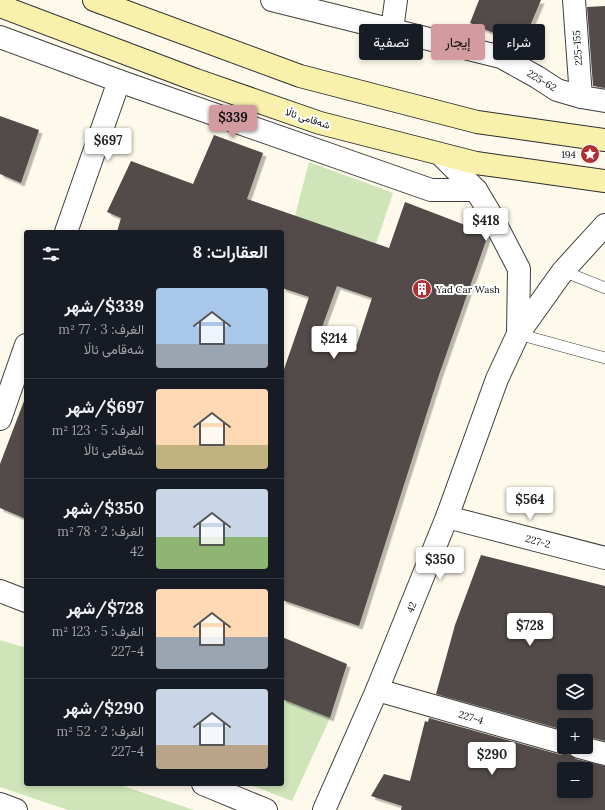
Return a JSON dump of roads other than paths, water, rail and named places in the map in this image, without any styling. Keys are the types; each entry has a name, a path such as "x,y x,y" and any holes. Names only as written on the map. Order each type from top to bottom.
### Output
{"main road":[{"path":"94,0 300,76 477,122 605,140"},
{"name":"شه‌قامی ئاڵا","path":"0,6 196,80 320,122 476,164 605,181"}],"street":[{"name":"225-62","path":"272,0 368,24"},
{"path":"393,24 396,0"},
{"name":"225-155","path":"574,0 581,97"},
{"path":"0,37 119,81 431,190 476,190"},
{"name":"225-62","path":"423,38 501,57 557,90 581,97 605,101"},
{"path":"67,230 119,81"},
{"path":"441,155 476,190 491,215 519,269 518,334"},
{"path":"518,334 563,271 605,225"},
{"name":"42","path":"324,810 377,690 447,517 497,379 518,334"},
{"path":"0,420 24,351"},
{"name":"227-2","path":"447,517 605,558"},
{"path":"0,591 24,600"},
{"name":"227-4","path":"377,690 557,741"},
{"path":"593,751 605,754"},
{"path":"208,786 266,810"},
{"path":"0,804 16,810"}],"lane":[{"path":"563,271 605,288"},
{"path":"518,334 605,358"}],"place":[{"name":"194","path":"590,154"},
{"name":"Yad Car Wash","path":"422,289"}]}
